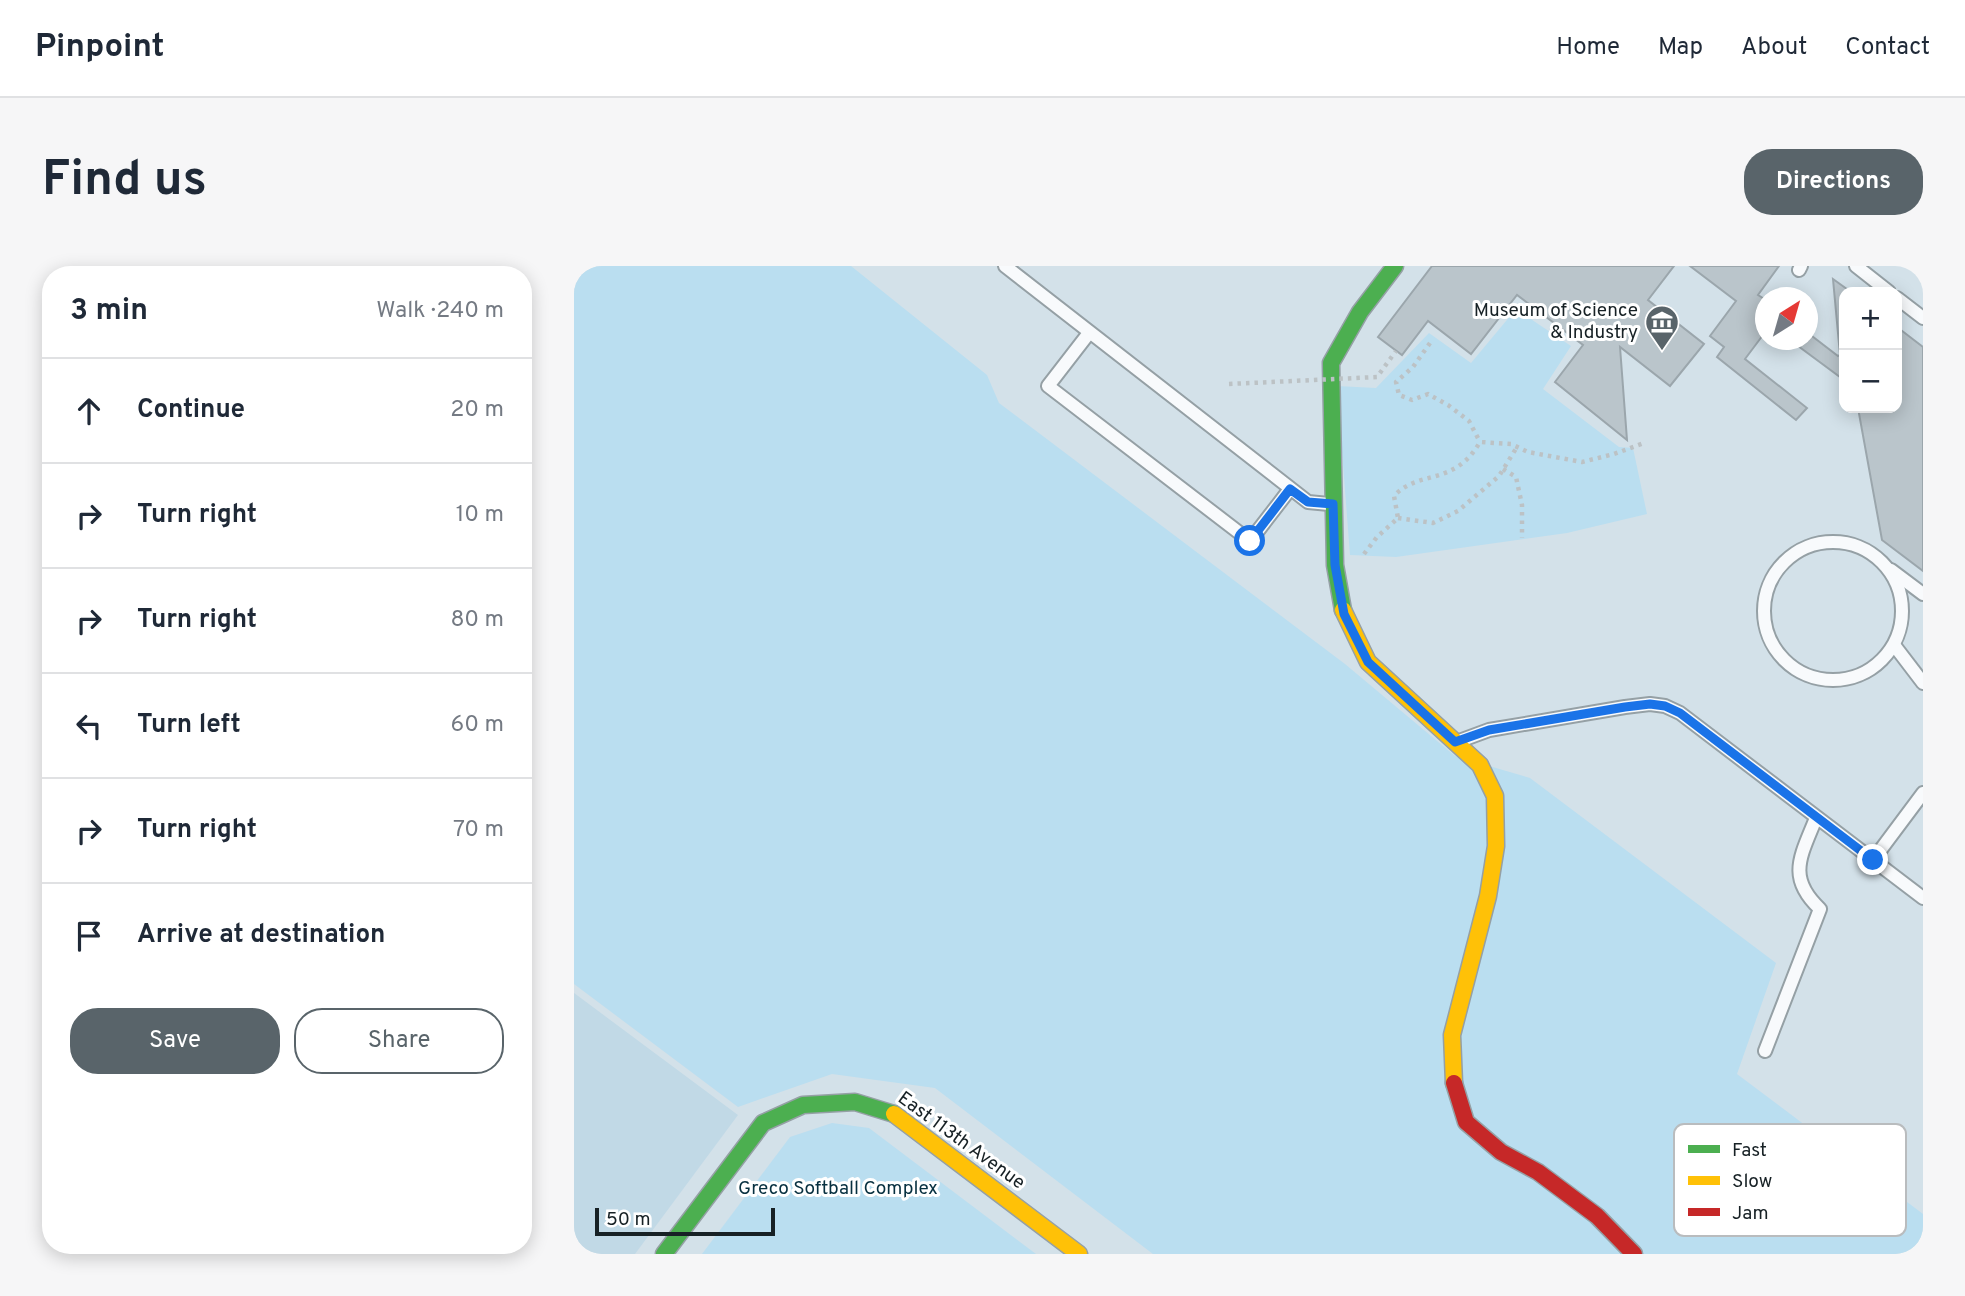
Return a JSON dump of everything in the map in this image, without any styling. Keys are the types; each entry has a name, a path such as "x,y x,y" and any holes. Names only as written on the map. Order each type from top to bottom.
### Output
{"street":[{"path":"1395,266 1357,315 1331,363 1335,565 1344,614 1368,662 1480,765 1495,796 1496,846 1488,896 1452,1035 1454,1083 1466,1122 1501,1152 1538,1172 1597,1216 1634,1254"},
{"name":"East 113th Avenue","path":"664,1254 762,1124 803,1105 855,1102 890,1111 1079,1254"}],"lane":[{"path":"1005,266 1290,489 1308,502 1333,504"},
{"path":"1856,266 1883,287"},
{"path":"1902,302 1923,318"},
{"path":"1090,333 1048,386 1250,541 1290,489"},
{"path":"1888,568 1900,592 1902,620 1894,645 1876,666 1852,678 1824,680 1798,671 1778,653 1766,629 1764,602 1772,576 1790,555 1814,543 1841,542 1867,550 1923,594"},
{"path":"1894,645 1923,683"},
{"path":"1455,742 1489,730 1625,707 1650,704 1665,706 1680,713 1923,898"},
{"path":"1873,860 1923,793"},
{"path":"1765,1051 1820,909 1807,897 1798,872 1816,818"}],"path":[{"path":"1430,343 1413,367 1396,382 1399,395 1412,400 1428,394 1448,405 1469,421 1480,442"},
{"path":"1229,384 1377,377 1396,351"},
{"path":"1480,442 1511,444 1528,452 1582,462 1644,443"},
{"path":"1398,518 1394,496 1401,488 1450,472 1470,459 1480,442"},
{"path":"1398,518 1433,523 1458,511 1499,476 1517,447"},
{"path":"1503,469 1516,477 1522,505 1522,538"},
{"path":"1363,555 1377,537 1398,518"}],"shaded area":[{"path":"574,993 738,1115 635,1254 574,1254"}],"green space":[{"path":"574,266 851,266 987,375 999,403 1345,664 1455,756 1530,778 1776,963 1737,1074 1803,1124 1674,1124 1674,1236 1906,1236 1906,1201 1923,1214 1923,1254 1153,1254 935,1088 832,1074 738,1107 574,984"},
{"path":"1516,309 1571,346 1543,389 1619,447 1633,448 1647,514 1567,533 1396,557 1350,555 1337,386 1376,388 1429,333 1471,363"},
{"name":"Greco Softball Complex","path":"832,1123 869,1128 1036,1254 702,1254 790,1137"}],"building":[{"name":"Museum of Science & Industry","path":"1432,266 1674,266 1648,300 1704,344 1670,386 1620,347 1627,440 1555,382 1583,345 1517,295 1471,354 1428,321 1402,355 1378,337"},
{"path":"1690,266 1779,266 1764,287 1755,287 1755,346 1745,359 1807,408 1796,420 1717,357 1724,347 1710,336 1736,301"},
{"path":"1833,279 1844,287 1839,287 1839,344"},
{"path":"1902,331 1923,347 1923,571 1882,540 1859,413 1902,413"},
{"path":"1818,341 1838,356 1839,376 1804,350 1818,350"}],"traffic: fast":[{"path":"1343,610 1335,565 1331,363 1360,312 1395,266"},
{"path":"664,1254 763,1123 803,1105 855,1102 894,1114"}],"traffic: slow":[{"path":"1343,610 1368,662 1480,765 1495,796 1496,846 1488,896 1452,1035 1454,1083"},
{"path":"894,1114 1079,1254"}],"traffic: jam":[{"path":"1454,1083 1466,1122 1501,1152 1538,1172 1597,1216 1634,1254"}],"place":[{"name":"Museum of Science & Industry","path":"1662,352"}],"route":[{"path":"1250,541 1290,489 1308,502 1333,504 1335,565 1344,614 1368,662 1455,742 1489,730 1625,707 1650,704 1665,706 1680,713 1873,860"}]}
